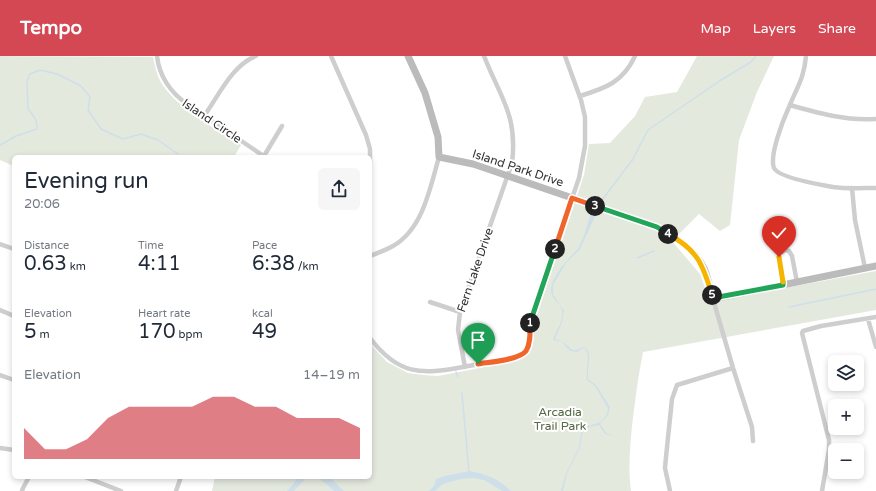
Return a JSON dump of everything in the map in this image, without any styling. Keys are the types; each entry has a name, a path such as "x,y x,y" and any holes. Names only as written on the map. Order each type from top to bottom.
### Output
{"street":[{"name":"Island Circle","path":"157,56 162,74 170,89 181,100 261,155"},
{"path":"243,56 245,61"},
{"path":"204,116 233,73 245,61 256,56"},
{"path":"331,56 366,135 370,155"},
{"path":"372,255 393,246 411,230 421,213 439,157 438,137 425,93 408,56"},
{"name":"Fern Lake Drive","path":"465,367 458,330 460,312 508,176 514,148 508,110 484,56"},
{"path":"372,340 384,355 405,368 414,371 432,372 465,367 519,356 526,351 529,343 531,318 579,178 586,146 585,118 580,96 565,56"},
{"path":"580,96 608,86 618,80 629,68 635,56"},
{"path":"806,56 805,70 802,80 781,125 774,149 773,166 776,171 785,177 834,187 876,188"},
{"path":"790,105 837,117 862,120 876,119"},
{"path":"265,155 282,126"},
{"name":"Island Park Drive","path":"439,157 473,164 657,227 683,243 696,256 704,268 752,427 753,441"},
{"path":"852,188 855,220 865,268"},
{"path":"0,244 12,248"},
{"path":"783,285 779,257 780,253 785,250 789,251 792,256 797,282"},
{"path":"713,298 876,266"},
{"path":"430,302 460,312"},
{"path":"0,310 12,315"},
{"path":"822,491 830,450 829,440 802,333 803,331 821,326 876,317"},
{"path":"868,319 876,347"},
{"path":"670,491 666,468 666,457 672,399 677,385 733,368"},
{"path":"0,375 12,379"},
{"path":"0,448 12,450"},
{"path":"22,491 22,488 28,479"},
{"path":"90,479 121,491"},
{"path":"176,491 180,479"}],"green space":[{"path":"0,56 153,57 160,81 177,101 198,118 241,145 235,155 12,155 12,165 0,160"},
{"name":"Arcadia Trail Park","path":"697,56 774,56 757,92 739,140 730,225 720,231 699,214 672,241 700,274 710,302 876,271 876,310 643,352 631,434 629,467 631,491 212,491 215,479 372,479 372,346 387,362 408,373 423,375 438,376 517,361 523,358 532,346 534,324 584,175 589,144 610,143 635,116 645,97 677,92"}],"shaded area":[{"path":"592,209 597,212 580,249 566,263 553,285 553,294 564,311 562,322 555,339 563,342 572,350 584,347 588,350 589,357 588,379 596,385 610,407 608,415 600,424 606,433 614,436 605,434 599,425 586,428 582,434 580,448 567,473 563,491 561,491 566,473 579,448 581,433 585,427 601,422 607,414 608,408 595,386 587,380 588,354 586,350 584,348 577,352 570,351 562,342 553,340 561,323 562,311 561,307 551,293 552,284 561,268 579,247"},
{"path":"470,471 492,478 502,483 511,491 502,491 484,480 473,478 461,479 443,484 435,491 429,491 434,486 436,479"},
{"path":"297,479 305,479 294,491 287,491"},
{"path":"320,479 331,479 344,491 334,491"}],"waterway":[{"path":"599,204 633,159 648,130 721,80 751,62 756,56"},
{"path":"0,145 16,136 37,129 36,121 28,109 27,81 30,74 40,70 57,74 81,86 90,97 88,110 101,129 123,139 141,134 158,140 178,155"},
{"path":"637,258 654,251"},
{"path":"789,307 876,289"},
{"path":"456,372 458,377"},
{"path":"462,393 469,473"}],"route":[{"path":"478,364 519,356 526,351 529,343 531,318 572,198 657,227 683,243 696,256 704,268 713,298 783,285 779,257"}]}
